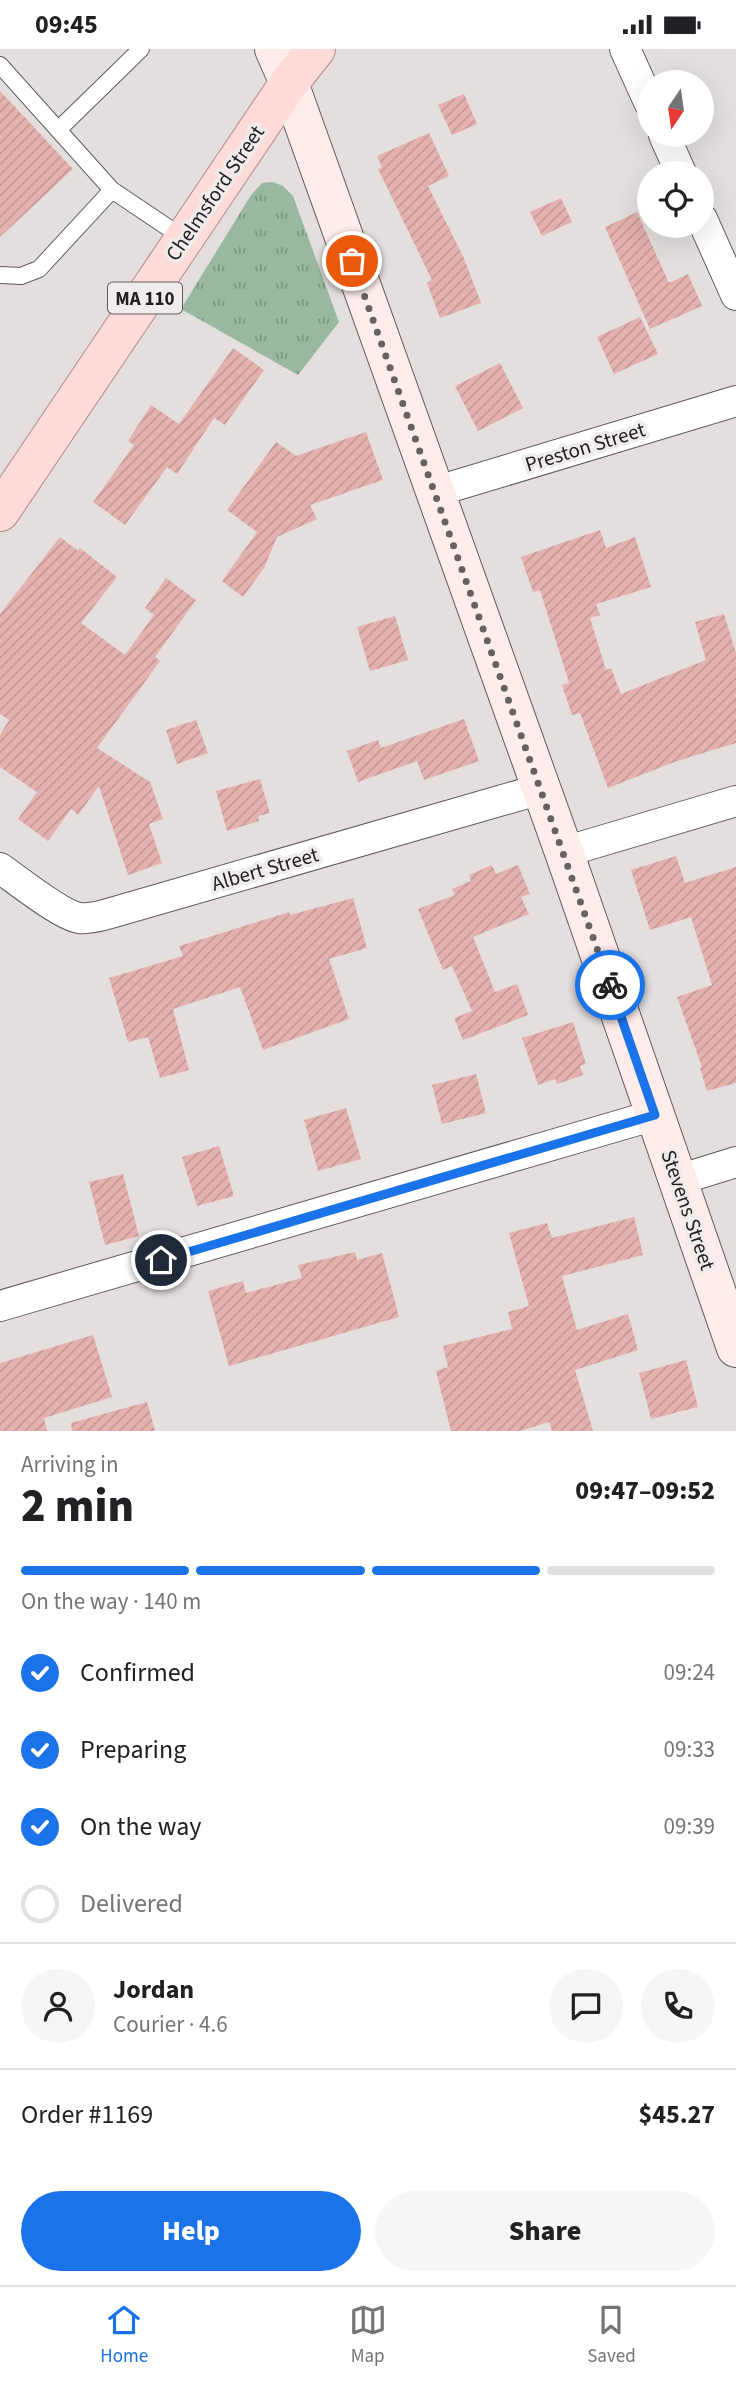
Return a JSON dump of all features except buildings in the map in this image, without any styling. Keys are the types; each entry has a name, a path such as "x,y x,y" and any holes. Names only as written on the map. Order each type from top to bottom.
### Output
{"main road":[{"name":"Chelmsford Street","path":"0,512 185,239 282,66 316,49"},
{"name":"Stevens Street","path":"282,66 564,852 736,1347"}],"street":[{"path":"625,49 637,76"},
{"path":"710,238 736,295"},
{"name":"Preston Street","path":"434,492 736,401"},
{"name":"Albert Street","path":"0,868 73,916 88,918 541,789"},
{"path":"564,852 736,801"},
{"path":"0,1306 655,1115"},
{"path":"678,1180 736,1162"}],"lane":[{"path":"58,130 141,49"},
{"path":"0,65 112,190 185,239"},
{"path":"0,275 21,276 39,269 112,190"}],"green space":[{"path":"273,182 283,186 293,196 339,322 298,375 181,309 251,195 262,183"}],"way so far":[{"path":"352,261 610,985"}],"route":[{"path":"161,1260 655,1115 610,985"}]}
